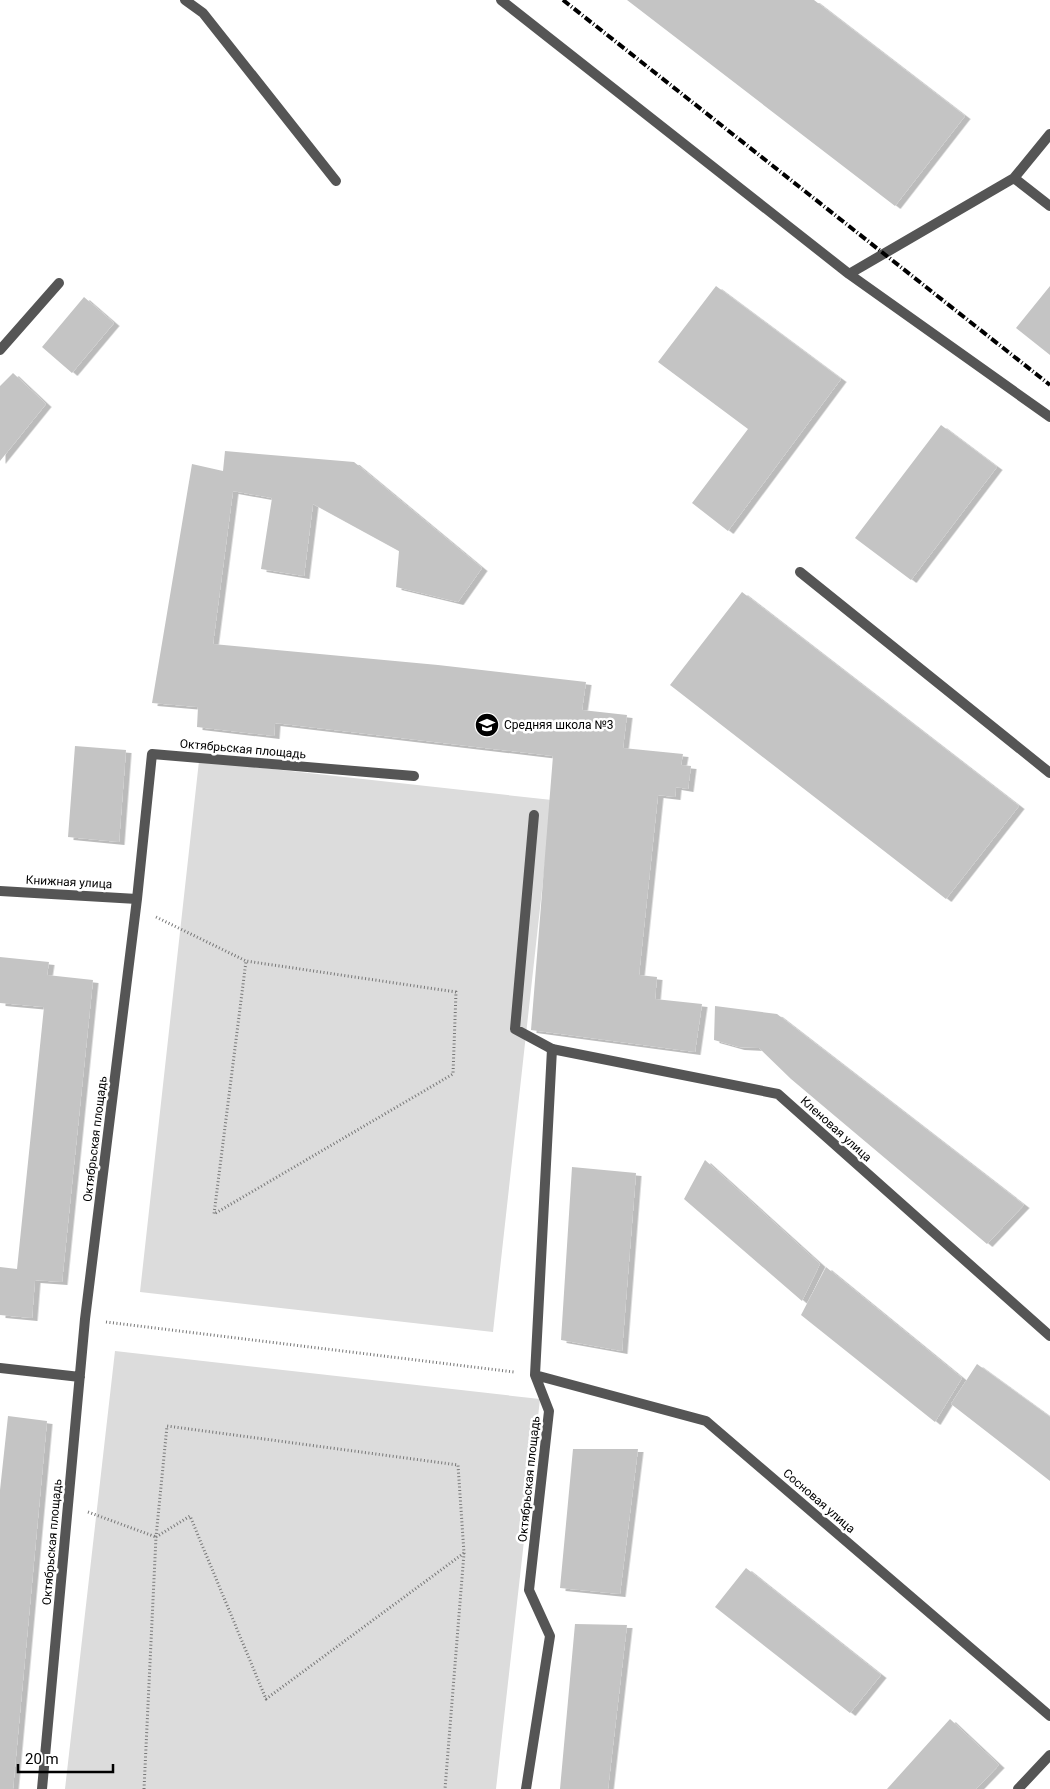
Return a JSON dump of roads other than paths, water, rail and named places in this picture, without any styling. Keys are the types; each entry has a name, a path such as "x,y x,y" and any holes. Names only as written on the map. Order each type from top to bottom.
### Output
{"street":[{"path":"185,0 203,13 336,181"},
{"path":"501,0 849,274 1050,417"},
{"path":"849,274 1014,178 1050,134"},
{"path":"1014,178 1050,206"},
{"path":"0,350 59,283"},
{"path":"800,572 1050,773"},
{"name":"Октябрьская площадь","path":"42,1789 85,1319 136,903 152,754 414,776"},
{"name":"Кленовая улица","path":"534,815 514,1029 552,1049 778,1094 1050,1336"},
{"name":"Книжная улица","path":"0,891 136,903"},
{"name":"Октябрьская площадь","path":"526,1789 550,1636 529,1590 549,1411 535,1374 552,1049"},
{"path":"0,1368 80,1377"},
{"name":"Сосновая улица","path":"535,1374 706,1421 1050,1716"},
{"path":"1018,1789 1050,1755"}],"railway":[{"path":"563,0 1050,385"}],"place":[{"name":"Средняя школа №3","path":"487,725"}]}
